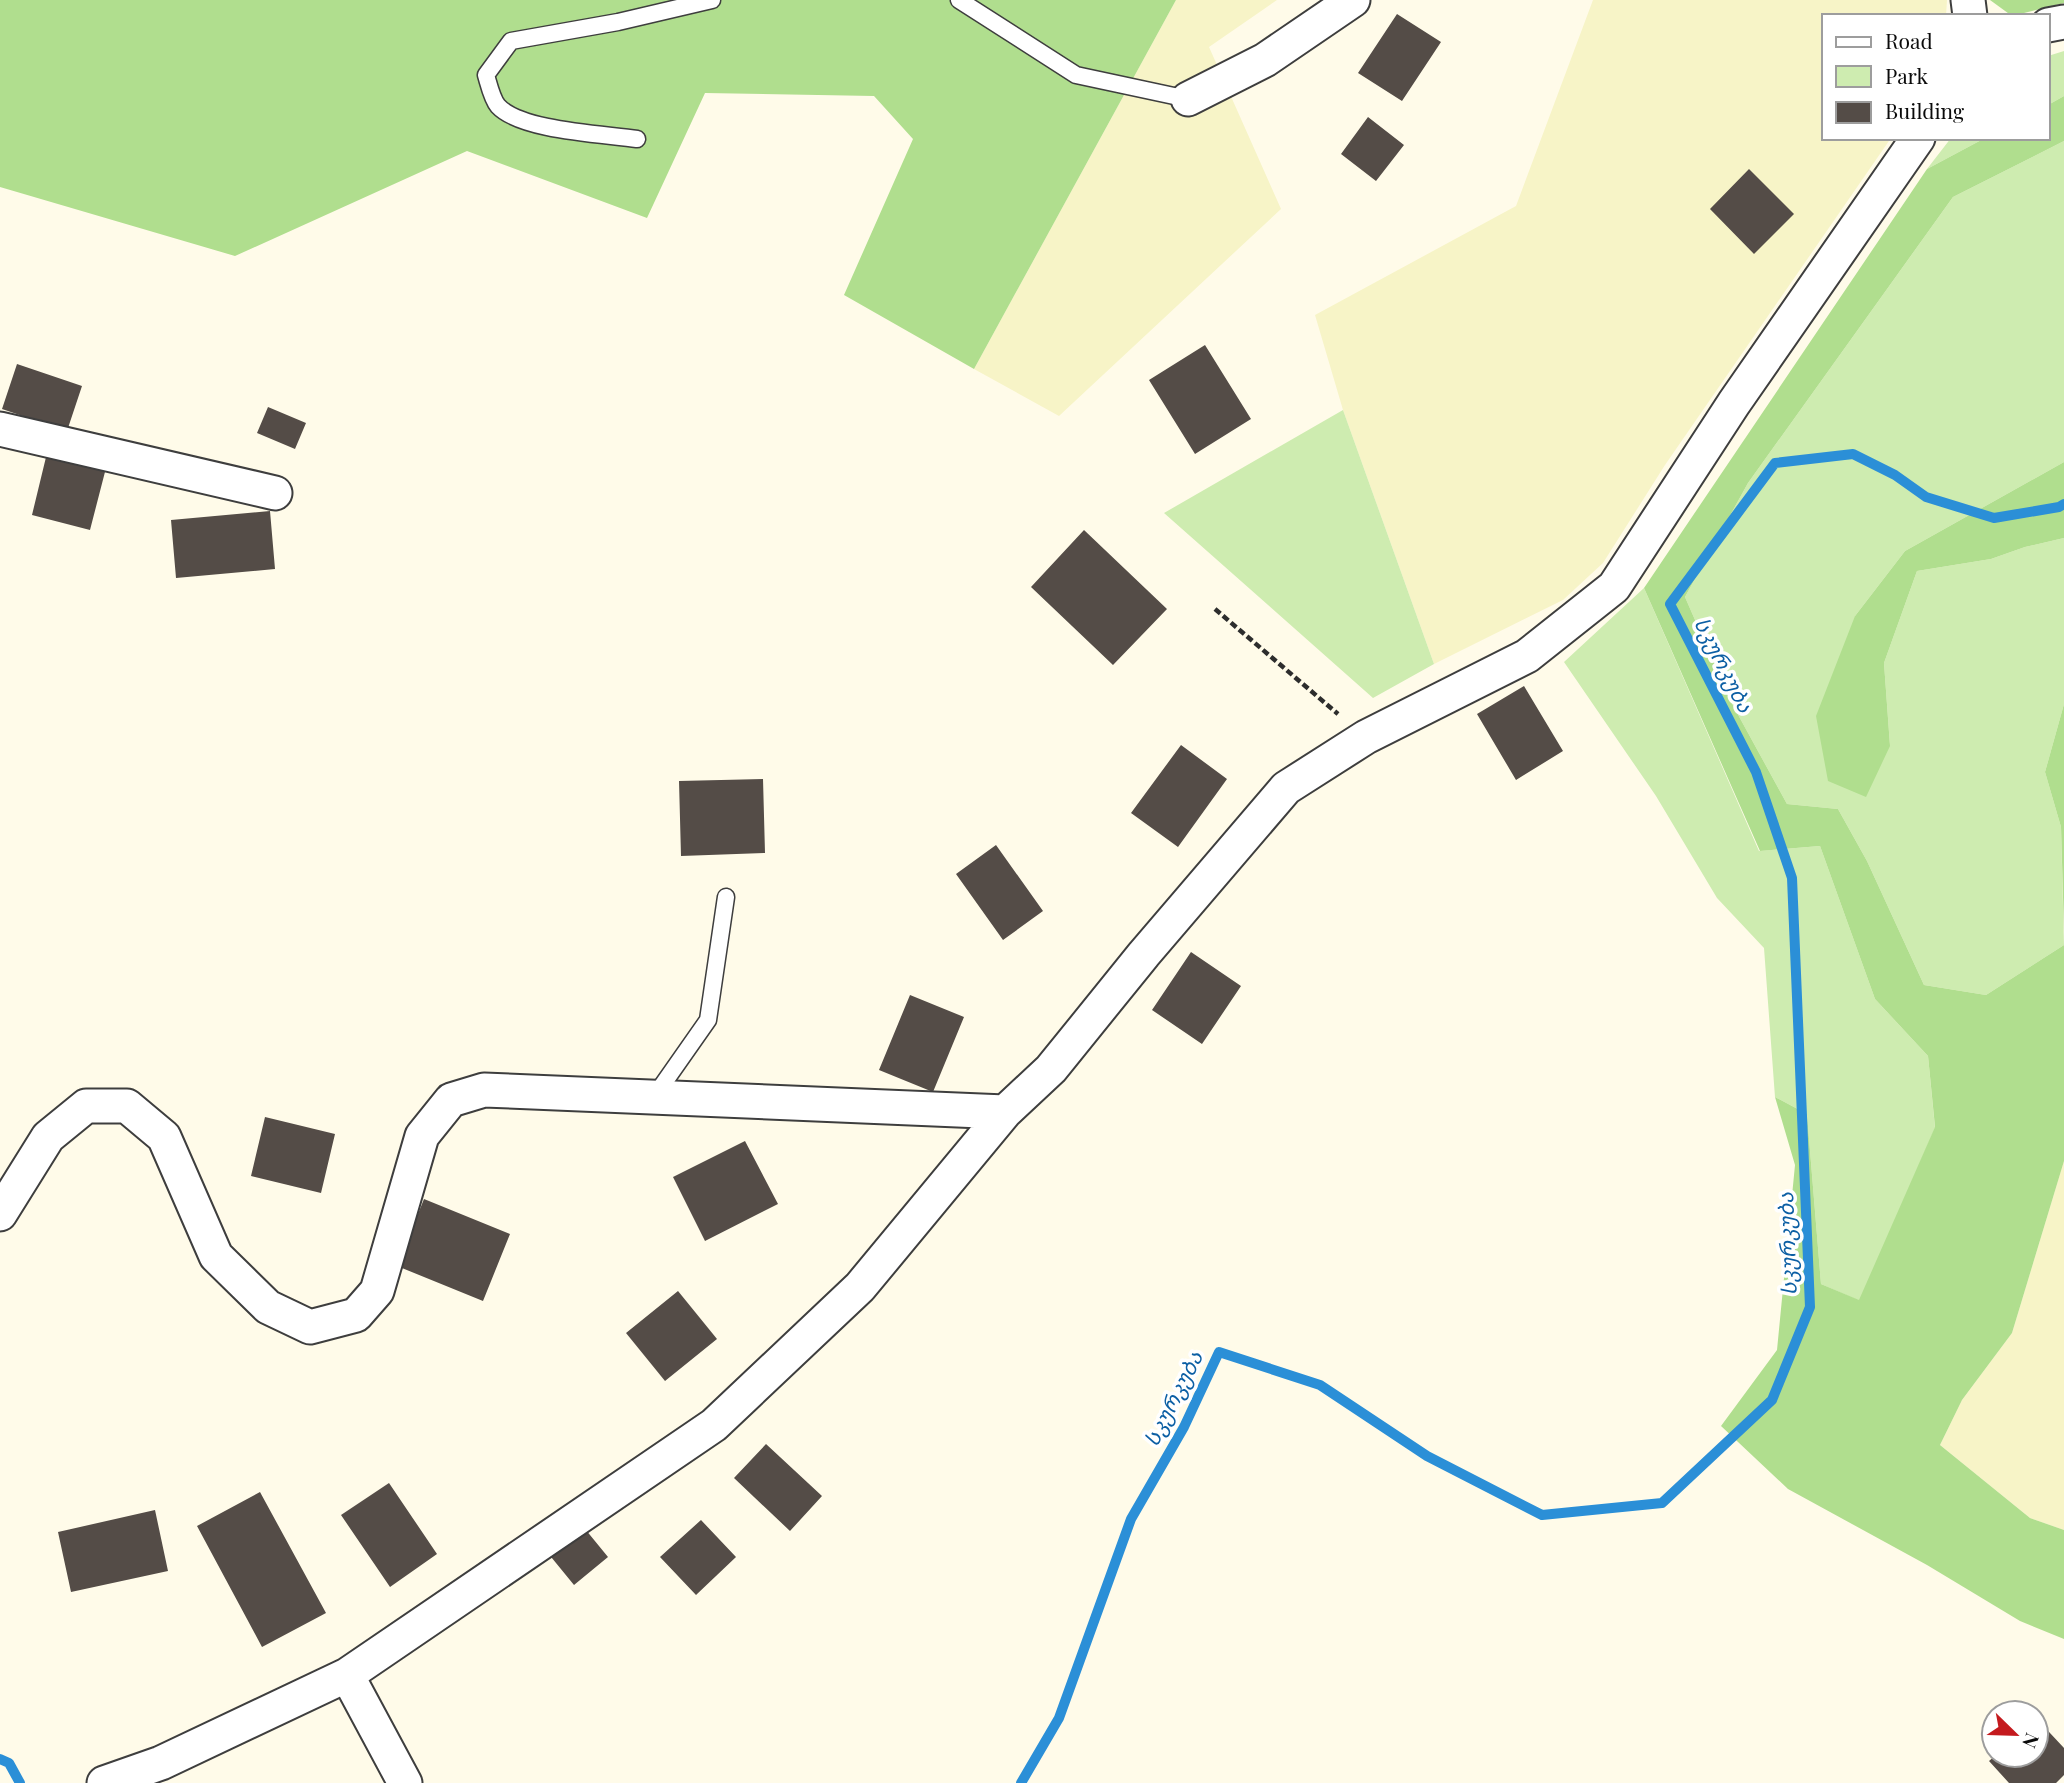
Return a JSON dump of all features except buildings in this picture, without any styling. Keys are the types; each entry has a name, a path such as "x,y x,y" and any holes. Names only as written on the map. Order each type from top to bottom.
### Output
{"street":[{"path":"1188,99 1265,60 1353,0"},
{"path":"104,1783 161,1763 347,1675 714,1424 860,1287 1005,1112 1051,1069 1144,954 1286,788 1366,737 1527,656 1614,587 1734,403 1917,140"},
{"path":"0,429 275,493"},
{"path":"0,1214 5,1210 48,1137 86,1106 127,1106 164,1137 216,1256 268,1307 310,1327 356,1315 377,1291 422,1136 452,1100 484,1090 1005,1112"},
{"path":"347,1675 405,1783"}],"lane":[{"path":"638,139 531,124 512,117 497,105 486,75 511,41 618,22 712,0"},
{"path":"959,0 1076,75 1188,99"},
{"path":"654,1097 708,1020 726,897"}],"path":[{"path":"1215,609 1366,737"}],"shaded area":[{"path":"1176,0 1277,0 1209,47 1281,209 1059,416 974,369"},
{"path":"1593,0 1947,0 1946,14 1822,14 1822,140 1890,140 1665,465 1603,563 1563,600 1434,664 1343,410 1315,315 1516,206"},
{"path":"2064,1161 2064,1530 2030,1518 1940,1445 1962,1400 2012,1333"}],"green space":[{"path":"0,0 1176,0 974,369 844,295 913,139 874,96 705,93 647,218 467,151 235,256 0,187"},
{"path":"1990,0 2064,0 2064,3 2020,14 2009,14"},
{"path":"2064,51 2064,96 2050,104 2050,55"},
{"path":"2064,96 2064,141 1953,197 1748,483 1685,597 1730,700 1787,804 1838,809 1867,861 1924,985 1986,995 2064,945 2064,1161 2012,1333 1962,1400 1940,1445 2030,1518 2064,1530 2064,1639 2020,1621 1927,1565 1788,1489 1721,1426 1777,1350 1795,1165 1775,1097 1807,1114 1821,1284 1859,1300 1935,1127 1928,1056 1875,999 1820,846 1760,851 1644,588 1927,169 1981,140 2050,140 2050,104"},
{"path":"1949,140 1981,140 1927,169"},
{"path":"2064,141 2064,462 1905,551 1855,616 1890,746 1884,663 1917,571 1991,559 2025,547 2064,538 2064,704 2045,772 2061,827 2064,945 1986,995 1924,985 1867,861 1838,809 1787,804 1730,700 1685,597 1748,483 1953,197"},
{"path":"1343,410 1434,664 1373,698 1164,513"},
{"path":"2064,462 2064,538 2025,547 1991,559 1917,571 1884,663 1890,746 1866,797 1828,781 1816,716 1855,616 1905,551"},
{"path":"1644,588 1759,851 1820,846 1875,999 1928,1056 1935,1128 1860,1301 1821,1284 1807,1114 1775,1097 1764,948 1717,898 1656,796 1564,662"},
{"path":"2064,704 2064,932 2061,827 2045,772"}],"waterway":[{"name":"სკურკუბა","path":"1021,1783 1059,1718 1131,1519 1184,1427 1219,1352 1320,1385 1427,1456 1542,1515 1662,1503 1772,1400 1810,1307 1792,878 1756,772 1670,604 1775,463 1853,454 1895,475 1926,497 1994,518 2064,504"},
{"name":"სკურკუბა","path":"0,1759 9,1763 20,1783"}]}
